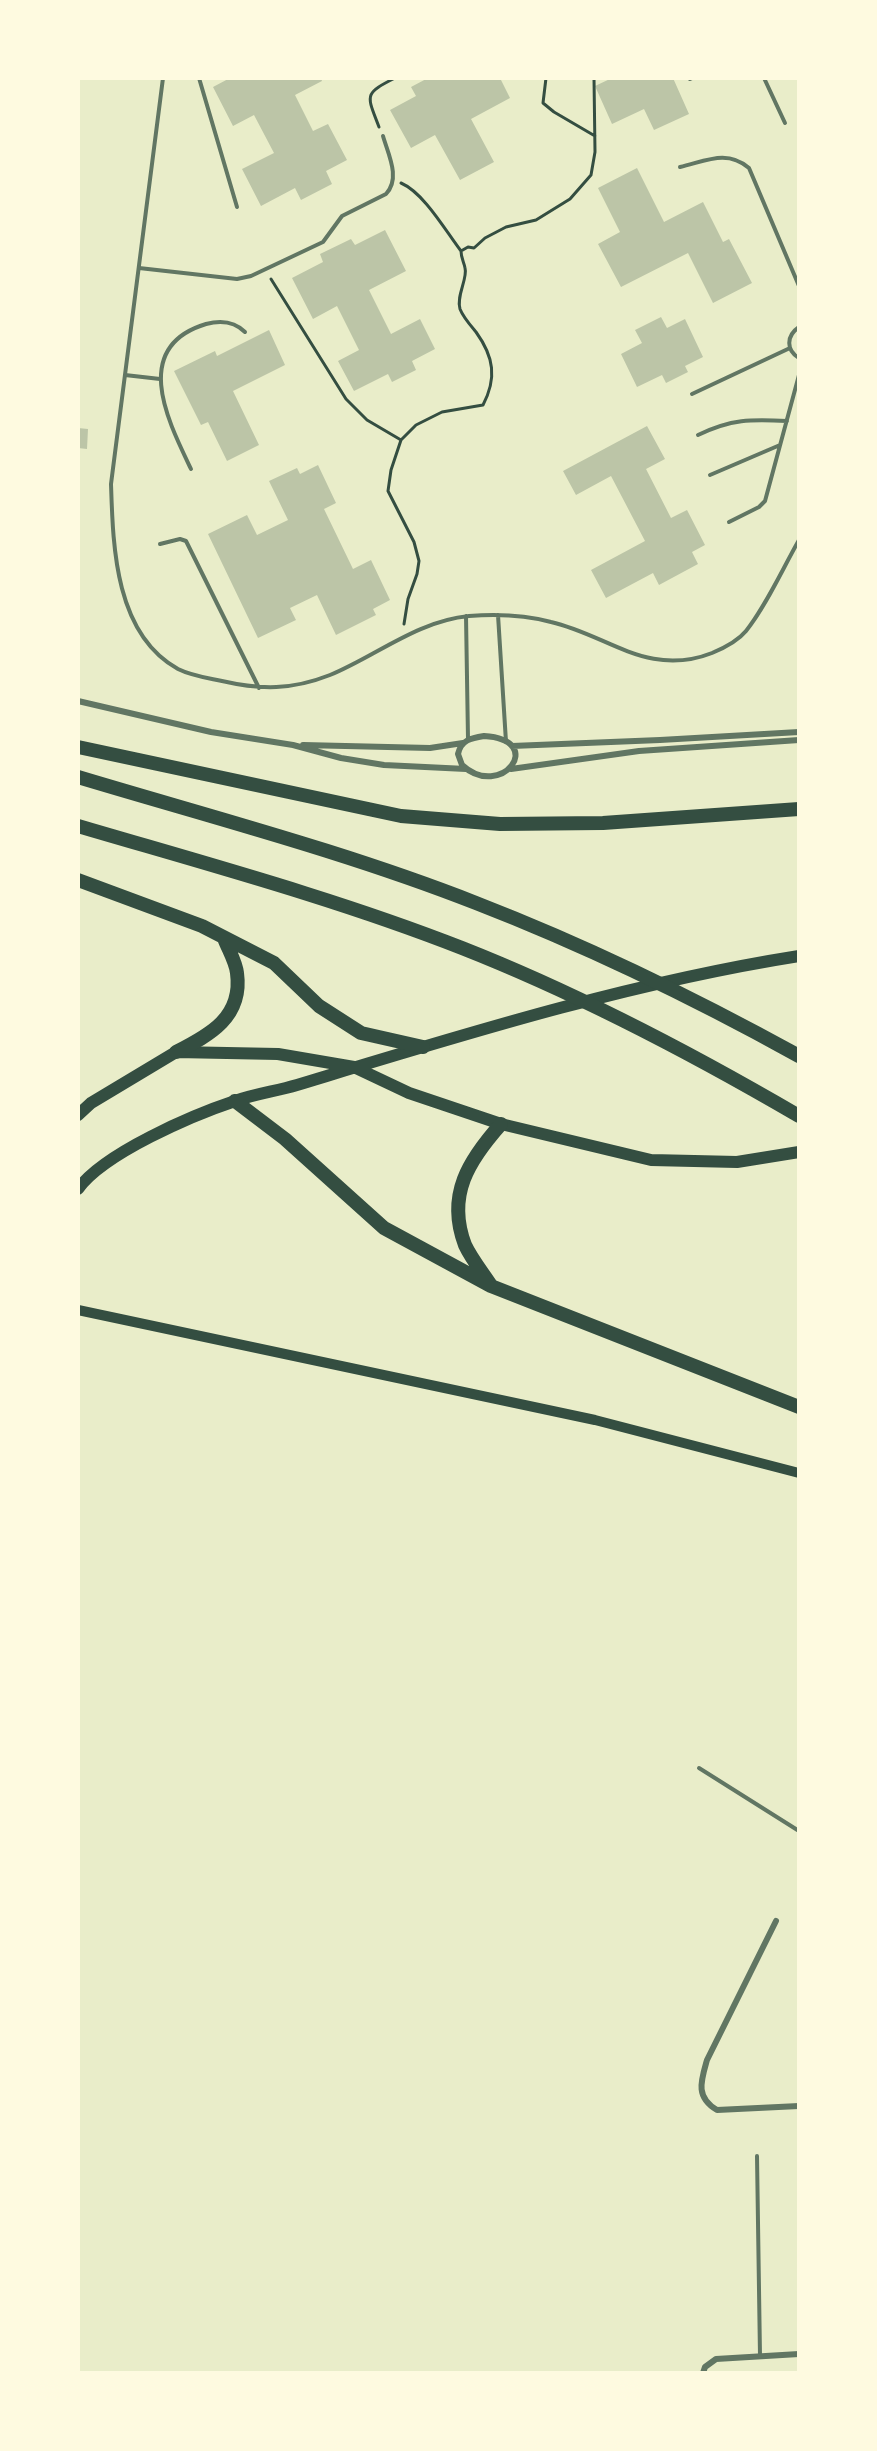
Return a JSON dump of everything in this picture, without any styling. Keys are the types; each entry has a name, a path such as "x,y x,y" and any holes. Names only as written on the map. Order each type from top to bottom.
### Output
{"highway":[{"path":"78,747 401,816 500,824 603,823 799,809"},
{"path":"78,777 314,849 475,903 657,981 799,1056"},
{"path":"78,826 300,892 464,949 563,992 716,1068 799,1116"},
{"path":"78,880 202,926 274,963 319,1006 361,1033 423,1047"},
{"path":"176,1052 209,1036 219,1027 237,999 237,972 224,938"},
{"path":"235,1101 285,1139 384,1228 491,1286 799,1407"},
{"path":"491,1286 466,1246 459,1219 458,1199 464,1174 477,1150 501,1124"}],"main road":[{"path":"78,1189 105,1162 156,1134 235,1101 589,999 775,959 799,956"},
{"path":"78,1114 91,1103 176,1052 278,1054 354,1067 409,1093 501,1124 651,1160 737,1162 799,1152"},
{"path":"78,1310 595,1420 799,1473"}],"street":[{"path":"78,701 211,732 293,745 342,758 384,765 466,769 480,774 494,775 511,769 639,751 799,740"},
{"path":"293,745 430,748 492,737 509,744 660,740 799,732"},
{"path":"465,741 458,754 466,769"},
{"path":"509,744 515,753 515,761 511,769"},
{"path":"776,1921 707,2060 702,2080 702,2092 706,2102 717,2110 799,2106"},
{"path":"703,2373 705,2367 716,2359 799,2354"}],"lane":[{"path":"163,78 111,484 116,560 123,590 130,611 148,645 159,656 179,669 196,676 259,688 276,688 331,675 405,636 441,622 466,616 498,615 550,621 592,635 624,652 654,659 680,661 703,656 734,642 746,631 799,540"},
{"path":"199,78 237,207"},
{"path":"764,78 785,123"},
{"path":"139,268 237,279 266,270 323,242 342,216 386,194 391,188 394,180 383,136"},
{"path":"680,167 728,156 737,158 749,168 799,285"},
{"path":"191,469 163,402 160,379 167,356 181,336 215,322 234,323 245,332"},
{"path":"799,327 792,333 790,348 799,358"},
{"path":"692,394 790,348"},
{"path":"125,375 160,379"},
{"path":"729,522 759,507 765,501 799,375"},
{"path":"698,435 727,422 754,419 787,421"},
{"path":"710,475 781,445"},
{"path":"160,544 180,539 186,541 259,688"},
{"path":"498,615 509,744"},
{"path":"465,741 466,616"},
{"path":"699,1768 799,1831"},
{"path":"757,2156 760,2356"}],"path":[{"path":"383,136 370,102 371,94 374,89 395,78"},
{"path":"546,78 543,103 595,136"},
{"path":"461,251 468,247 474,248 485,238 506,227 536,220 570,199 591,175 596,152 594,78"},
{"path":"394,180 410,187 415,195 425,202 461,251 462,264 466,270 460,289 460,309 491,356 492,372 489,394 483,405 442,412 416,425 401,440 390,470 388,491 414,542 419,561 408,599 406,623 399,628"},
{"path":"266,270 346,399 367,420 401,440"}],"building":[{"path":"230,78 321,78 322,81 295,95 313,131 328,124 347,160 326,171 332,184 301,200 295,188 261,206 242,169 274,153 254,115 233,126 213,87"},
{"path":"428,78 500,78 510,98 471,119 494,162 460,180 435,135 411,148 390,110 416,96 411,87"},
{"path":"612,78 673,78 689,114 654,130 644,109 612,124 595,86"},
{"path":"637,168 664,222 703,202 723,242 729,239 752,283 713,303 688,253 621,287 598,244 620,232 598,188"},
{"path":"385,230 406,271 369,290 391,334 420,319 435,349 412,361 416,370 392,382 388,374 354,391 338,361 359,350 337,306 313,319 292,278 323,262 320,254 351,239 355,245"},
{"path":"661,317 667,328 685,319 703,357 685,366 688,372 666,383 662,375 637,387 621,354 642,343 635,330"},
{"path":"269,330 285,365 233,391 259,445 227,461 208,422 201,425 174,371 215,351 217,356"},
{"path":"647,426 665,459 646,469 671,518 687,510 705,545 692,552 698,564 659,585 653,573 606,598 591,570 645,541 611,476 576,495 563,471"},
{"path":"78,428 88,429 87,449 78,448"},
{"path":"318,465 336,503 324,509 353,569 371,560 390,600 373,609 376,615 336,635 317,595 290,608 296,620 258,638 208,534 247,515 257,535 288,520 269,481 297,468 300,474"}]}
